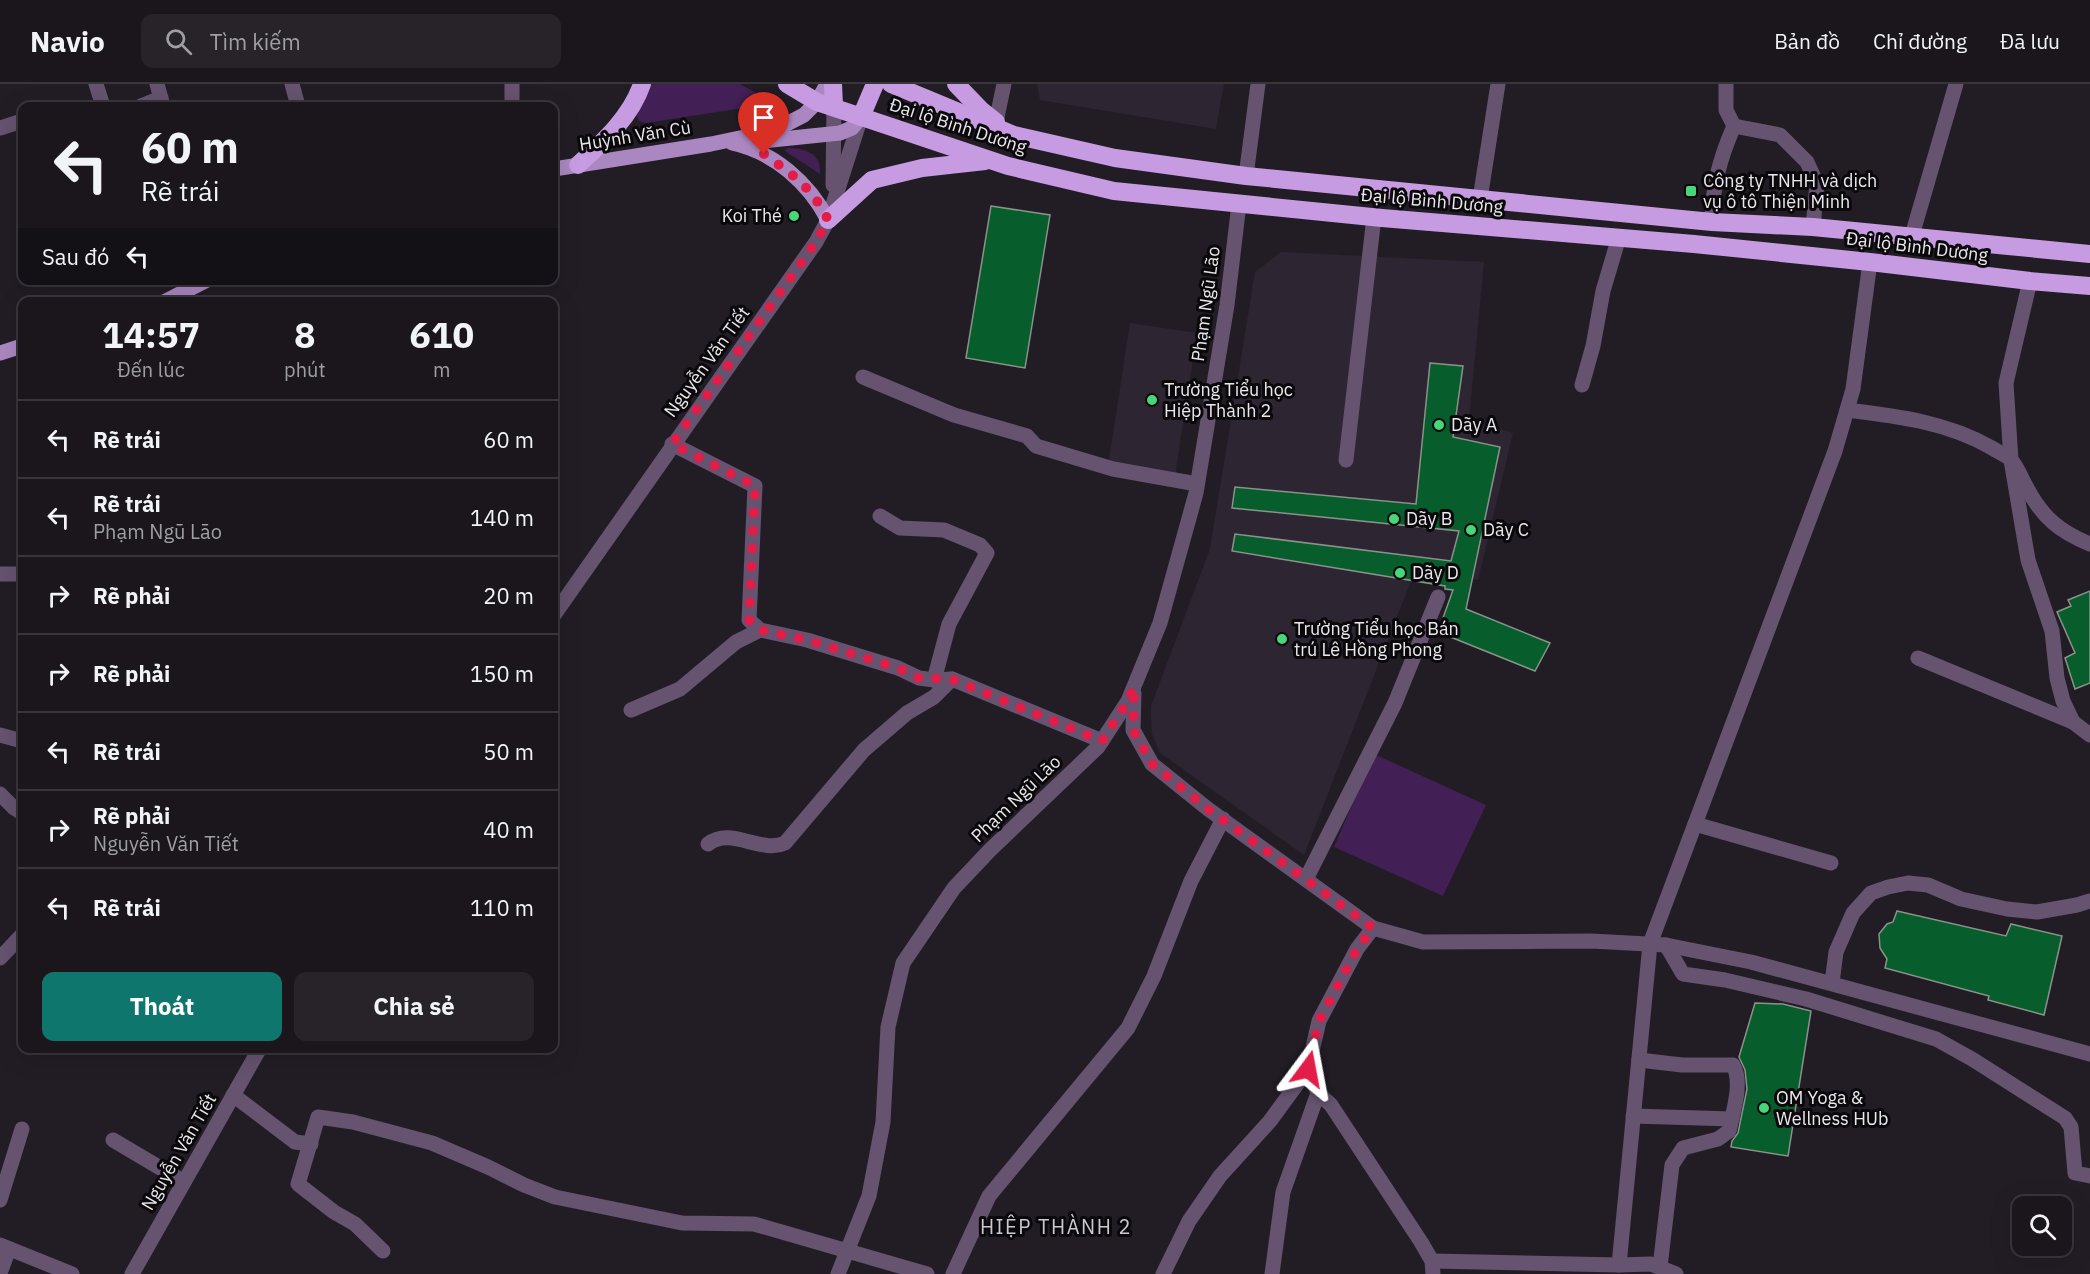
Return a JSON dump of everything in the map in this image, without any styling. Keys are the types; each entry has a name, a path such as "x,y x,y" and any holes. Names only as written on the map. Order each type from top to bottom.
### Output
{"highway":[{"path":"578,165 615,129 642,84"},
{"name":"Đại lộ Bình Dương","path":"787,84 826,104 990,160 1114,191 1374,217 1870,261 2030,282 2090,286"},
{"path":"826,104 833,84"},
{"path":"861,117 874,84"},
{"name":"Đại lộ Bình Dương","path":"891,84 1014,135 1115,158 1246,176 1712,222 1813,227 1911,239 2090,254"},
{"path":"956,84 981,110 1014,135"},
{"path":"828,220 872,180 922,168 990,160"}],"main road":[{"path":"723,141 773,131 826,104 827,84"},
{"path":"723,141 781,140 834,133 852,128 861,117"},
{"name":"Huỳnh Văn Cù","path":"558,168 723,141"},
{"path":"723,141 742,145 764,154 805,184 819,202 828,220"},
{"path":"175,297 198,285"},
{"path":"0,353 18,347"}],"street":[{"path":"96,84 102,102"},
{"path":"292,84 297,102"},
{"path":"512,84 512,102"},
{"path":"996,122 1004,84"},
{"path":"1246,176 1258,84"},
{"path":"1480,199 1498,84"},
{"path":"1712,222 1712,194 1720,159 1734,126 1726,110 1726,84"},
{"path":"1911,239 1956,84"},
{"path":"826,104 834,133 833,186 828,220"},
{"name":"Nguyễn Văn Tiết","path":"558,609 672,444 810,251 828,220 861,117"},
{"path":"0,128 18,122"},
{"path":"1734,126 1780,135 1807,162 1817,184 1813,227"},
{"name":"Phạm Ngũ Lão","path":"838,1274 869,1196 883,1122 888,1028 903,963 954,888 1102,741 1128,701 1160,622 1197,484 1227,305 1239,204"},
{"path":"1346,460 1374,217"},
{"path":"1582,385 1593,346 1603,291 1619,237"},
{"path":"1619,1265 1650,944 1835,451 1853,388 1870,261"},
{"path":"2030,282 2006,383 2011,460 2028,560 2052,630 2056,678 2073,722"},
{"path":"863,377 954,415 1027,436 1036,446 1113,469 1197,484"},
{"path":"1847,410 1888,415 1959,432 2011,460 2037,507 2066,535 2090,544"},
{"path":"672,444 755,486 749,620 760,630 807,640 898,668 919,678 951,679 1102,741"},
{"path":"880,516 900,528 944,530 980,545 987,554 949,624 934,680"},
{"path":"0,574 18,574"},
{"path":"1306,879 1395,703 1438,597"},
{"path":"631,710 680,689 736,642 760,630"},
{"path":"1918,658 2073,722 2090,735"},
{"path":"708,844 715,839 725,838 744,840 769,847 785,843 864,750 907,713 934,697 951,679"},
{"path":"1134,687 1133,730 1152,764 1223,819 1373,928 1423,942 1591,941 1666,945 1751,962 2090,1054"},
{"path":"0,735 18,740"},
{"path":"0,794 18,810"},
{"path":"953,1274 989,1196 1128,1028 1154,976 1191,881 1223,819"},
{"path":"1695,824 1831,863"},
{"path":"1832,983 1836,952 1853,913 1871,893 1888,887 1908,883 1928,885 1961,899 2007,909 2037,912 2090,901"},
{"path":"1163,1274 1189,1221 1220,1176 1270,1120 1308,1069 1319,1021 1357,949 1373,928"},
{"path":"0,957 5,955 18,939"},
{"path":"1666,945 1683,974 1725,980 1806,999 1936,1039 2065,1118 2071,1127 2075,1173 2090,1176"},
{"name":"Nguyễn Văn Tiết","path":"132,1274 257,1053"},
{"path":"1639,1060 1682,1065 1733,1065 1737,1072 1729,1131 1718,1139 1683,1148 1672,1165 1653,1268"},
{"path":"1308,1069 1318,1093 1331,1105 1432,1267 1619,1265 1653,1268 1676,1274"},
{"path":"1272,1274 1282,1192 1318,1093"},
{"path":"233,1095 295,1142 311,1144"},
{"path":"1633,1116 1732,1119"},
{"path":"383,1251 355,1224 334,1212 298,1184 318,1117 353,1122 432,1143 555,1197 682,1223 754,1224 927,1274"},
{"path":"0,1200 22,1129"},
{"path":"113,1140 184,1182"},
{"path":"0,1273 4,1247 72,1274"}],"shaded area":[{"path":"650,84 740,84 758,94 761,101 756,106 646,123 639,121 635,113"},
{"path":"1037,84 1224,84 1216,129 1040,100"},
{"path":"787,148 811,153 818,161 820,174 785,151"},
{"path":"1281,252 1484,262 1469,420 1513,433 1478,580 1414,573 1304,855 1160,753 1152,734 1151,719 1151,706 1210,549 1255,272"},
{"name":"Trường Tiểu học Hiệp Thành 2","path":"1130,323 1197,333 1175,476 1108,466"},
{"path":"1374,754 1486,805 1443,896 1334,847"}],"building":[{"path":"991,206 1050,215 1025,368 966,358"},
{"path":"1430,363 1463,366 1453,437 1500,447 1466,609 1550,643 1535,671 1438,632 1453,590 1445,589 1445,586 1232,551 1235,534 1451,561 1459,531 1232,508 1235,487 1416,504"},
{"path":"2090,591 2090,683 2075,689 2065,658 2075,653 2057,612 2071,606 2068,600"},
{"path":"1897,911 2006,936 2011,924 2062,936 2044,1015 1988,1000 1989,996 1885,968 1887,959 1880,948 1879,934 1887,924 1893,922"},
{"name":"OM Yoga & Wellness HUb","path":"1755,1003 1783,1004 1811,1011 1788,1156 1731,1147 1738,1133 1747,1089 1745,1070 1739,1057"}],"place":[{"name":"Công ty TNHH và dịch vụ ô tô Thiện Minh","path":"1691,191"},
{"name":"Koi Thé","path":"794,216"},
{"name":"Trường Tiểu học Hiệp Thành 2","path":"1152,400"},
{"name":"Dãy A","path":"1439,425"},
{"name":"Dãy B","path":"1394,519"},
{"name":"Dãy C","path":"1471,530"},
{"name":"Dãy D","path":"1400,573"},
{"name":"Trường Tiểu học Bán trú Lê Hồng Phong","path":"1282,639"},
{"name":"OM Yoga & Wellness HUb","path":"1764,1108"}],"district":[{"name":"HIỆP THÀNH 2","path":"1056,1227"}],"route":[{"path":"764,154 805,184 819,202 828,220 816,242 672,444 755,486 749,620 760,630 807,640 898,668 919,678 951,679 1102,741 1128,701 1134,687 1133,730 1152,764 1208,809 1356,913 1373,928 1357,949 1339,988 1319,1021 1308,1069"}]}
